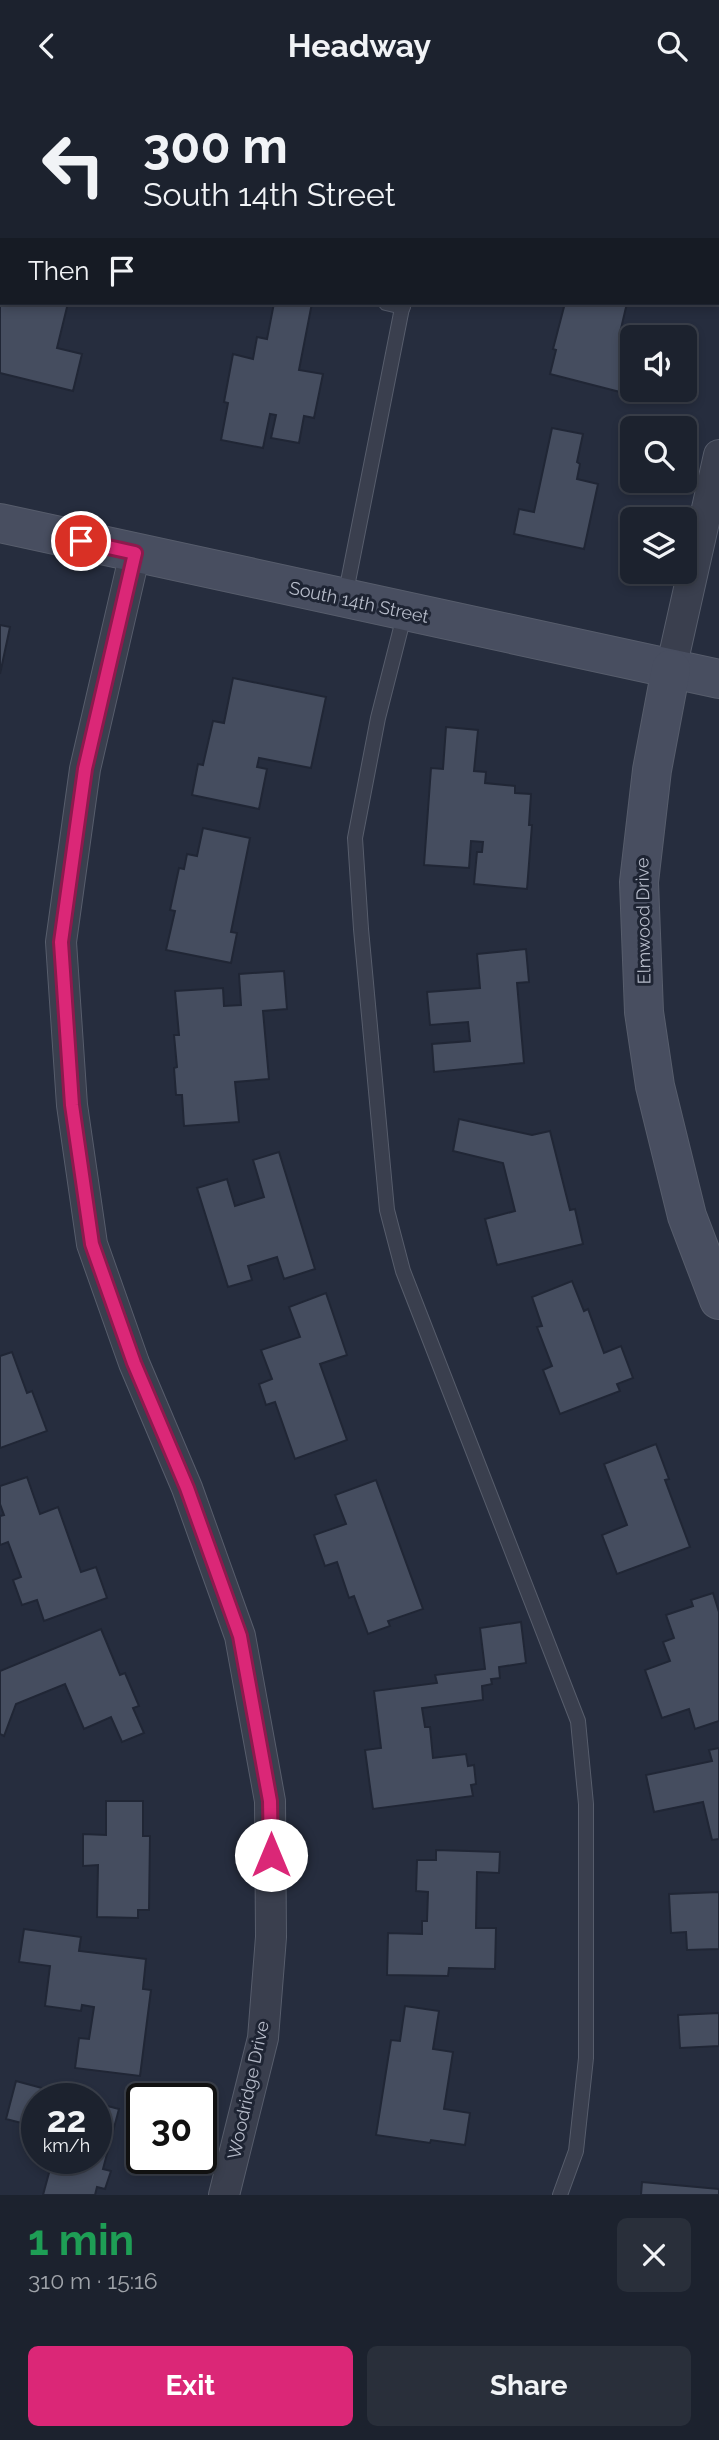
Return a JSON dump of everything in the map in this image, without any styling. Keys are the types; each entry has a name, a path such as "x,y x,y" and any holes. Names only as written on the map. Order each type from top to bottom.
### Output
{"main road":[{"name":"South 14th Street","path":"0,523 719,679"},
{"name":"Elmwood Drive","path":"671,669 650,784 639,882 645,1012 655,1086 687,1216 719,1300"}],"street":[{"name":"Elmwood Drive","path":"671,669 719,455"},
{"name":"Woodridge Drive","path":"135,553 85,769 61,942 72,1105 92,1244 134,1363 187,1488 240,1636 270,1801 271,1937 263,2038 224,2195"}],"lane":[{"path":"345,598 403,305"},
{"path":"405,612 378,718 355,838 360,929 387,1210 408,1284 578,1721 586,1804 586,2058 576,2151 560,2195"}],"building":[{"path":"0,305 68,305 57,348 82,354 73,391 0,373"},
{"path":"274,305 312,305 299,370 323,374 314,418 304,416 299,443 271,438 276,415 270,414 263,448 221,440 228,403 224,402 233,354 253,359 257,337 267,339"},
{"path":"564,305 627,305 620,325 620,392 550,374 556,350 553,349"},
{"path":"552,428 583,434 577,462 580,464 577,479 598,484 584,549 514,534 519,509 534,512"},
{"path":"0,625 10,627 0,674"},
{"path":"233,678 326,697 311,768 259,758 257,767 267,769 259,809 192,795 198,764 203,765 213,721 224,723"},
{"path":"446,727 478,730 474,771 486,772 485,783 515,786 515,793 531,794 529,825 532,825 527,889 474,884 477,852 482,852 483,842 471,841 469,868 424,865 431,768 443,769"},
{"path":"203,828 250,838 231,932 237,933 231,963 166,950 175,911 170,910 179,868 184,869 187,854 197,856"},
{"path":"526,949 529,982 517,983 524,1063 434,1072 432,1044 470,1041 468,1022 430,1025 427,992 480,988 477,954"},
{"path":"284,971 287,1009 263,1011 269,1079 235,1082 239,1122 184,1126 182,1095 176,1095 174,1068 177,1067 174,1035 179,1035 175,991 223,988 224,1006 241,1005 239,974"},
{"path":"459,1119 532,1135 550,1131 570,1210 575,1209 583,1244 497,1265 485,1219 515,1211 503,1163 453,1151"},
{"path":"279,1152 315,1269 284,1279 277,1257 248,1266 252,1280 228,1287 197,1188 227,1179 235,1206 264,1197 253,1160"},
{"path":"572,1281 584,1311 588,1309 604,1353 621,1346 633,1378 617,1384 620,1391 560,1414 543,1370 552,1366 537,1327 542,1326 532,1297"},
{"path":"326,1293 347,1355 320,1364 347,1440 295,1459 275,1402 266,1405 259,1384 272,1379 261,1350 300,1337 289,1307"},
{"path":"12,1352 27,1393 32,1391 47,1431 0,1448 0,1356"},
{"path":"656,1444 669,1479 665,1480 690,1547 617,1574 602,1535 627,1525 604,1464"},
{"path":"27,1477 40,1514 58,1507 81,1572 96,1567 107,1598 44,1621 37,1600 22,1605 13,1580 21,1577 8,1542 0,1545 0,1516 4,1515 0,1504 0,1486"},
{"path":"376,1480 423,1609 388,1621 390,1626 368,1634 354,1596 349,1598 337,1562 325,1566 314,1535 346,1524 335,1495"},
{"path":"713,1593 719,1612 719,1721 695,1729 689,1709 662,1718 645,1670 670,1661 663,1642 674,1638 666,1615 693,1606 691,1600"},
{"path":"521,1622 526,1663 499,1667 500,1678 491,1679 492,1684 482,1686 483,1700 422,1708 425,1727 430,1727 433,1758 466,1754 468,1766 474,1765 476,1784 471,1785 473,1796 373,1809 365,1750 381,1748 374,1691 437,1683 435,1675 485,1669 480,1628"},
{"path":"101,1629 120,1675 125,1673 139,1706 133,1708 144,1733 122,1742 111,1717 84,1729 65,1684 16,1704 4,1736 0,1734 0,1671"},
{"path":"719,1748 719,1839 712,1840 703,1802 654,1812 646,1775 712,1761 709,1750"},
{"path":"106,1801 143,1801 143,1836 150,1836 149,1910 138,1910 138,1918 97,1917 98,1865 83,1866 83,1834 106,1835"},
{"path":"436,1850 500,1852 499,1873 477,1872 476,1928 496,1928 495,1969 449,1968 448,1976 387,1975 388,1933 422,1934 422,1921 427,1921 428,1892 416,1891 417,1860 436,1860"},
{"path":"719,1892 719,1949 687,1950 686,1932 671,1933 669,1894"},
{"path":"24,1929 81,1937 79,1951 146,1959 143,1989 151,1990 140,2076 75,2068 79,2038 89,2039 94,2007 82,2005 81,2011 45,2006 50,1966 19,1962"},
{"path":"405,2006 439,2011 433,2049 453,2052 444,2109 470,2113 465,2145 376,2135 391,2040 400,2041"},
{"path":"719,2013 719,2046 680,2048 678,2015"},
{"path":"16,2081 23,2083 21,2083 21,2123 6,2119"},
{"path":"112,2107 119,2109 112,2135"},
{"path":"49,2174 110,2174 105,2189 97,2187 95,2195 43,2195"},
{"path":"642,2182 719,2189 719,2195 641,2195"}],"route":[{"path":"81,541 135,553 85,769 61,942 72,1105 92,1244 134,1363 187,1488 240,1636 270,1801 271,1855"}]}
